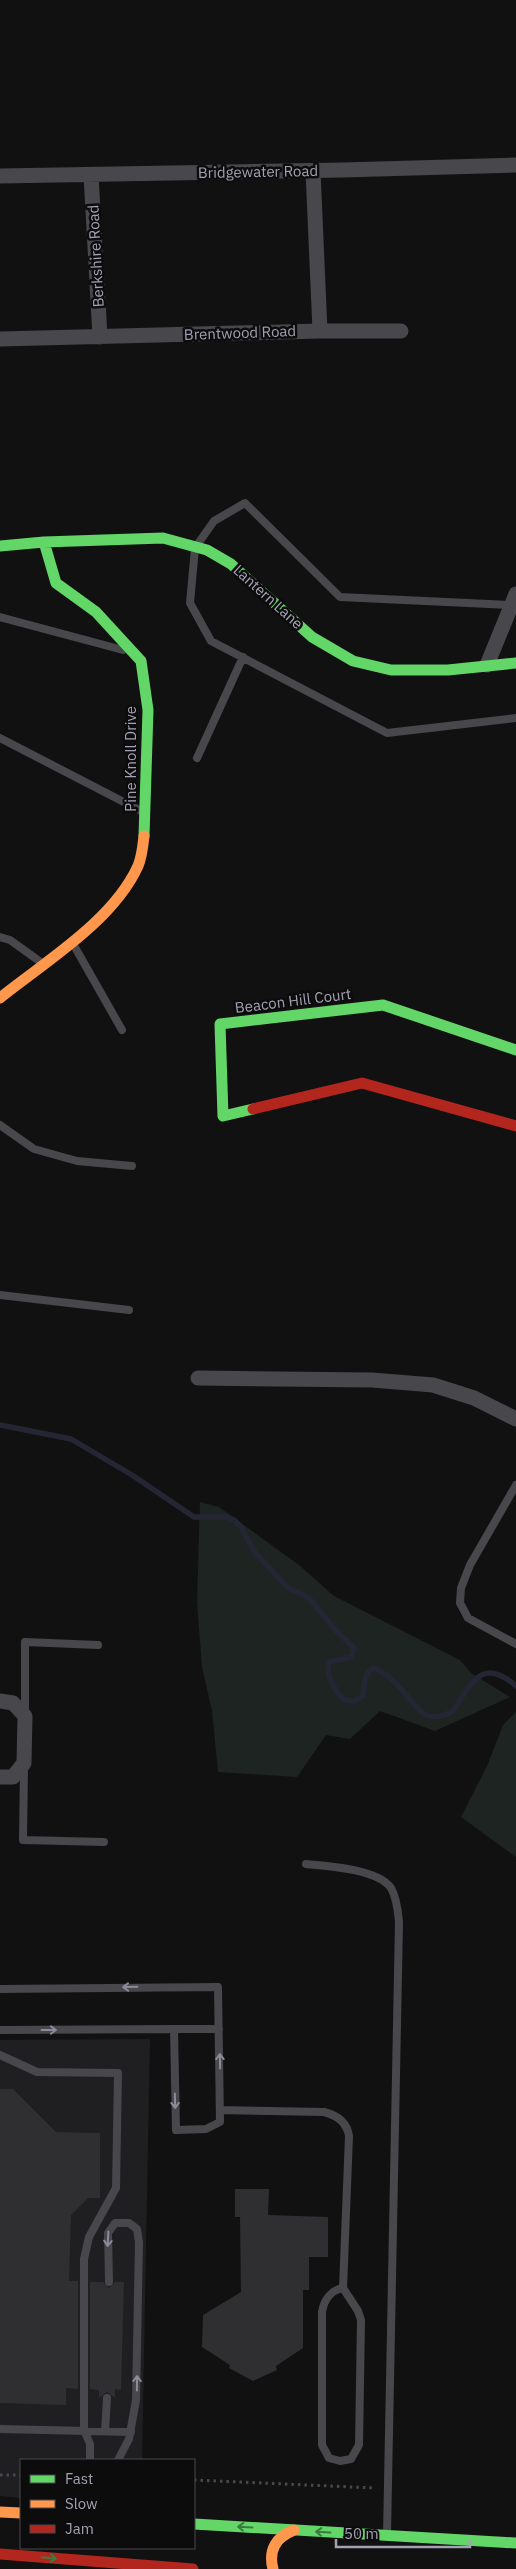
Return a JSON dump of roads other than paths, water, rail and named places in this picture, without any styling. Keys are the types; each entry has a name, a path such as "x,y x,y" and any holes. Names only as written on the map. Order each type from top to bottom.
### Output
{"street":[{"name":"Bridgewater Road","path":"0,176 313,171 516,165"},
{"path":"313,171 320,331"},
{"name":"Berkshire Road","path":"91,174 100,337"},
{"name":"Brentwood Road","path":"0,339 320,331 401,331"},
{"name":"Lantern Lane","path":"44,542 157,537 207,550 230,564 312,637 352,661 391,670 448,670 516,662"},
{"path":"0,546 44,542"},
{"name":"Pine Knoll Drive","path":"0,998 71,940 90,927 118,899 139,865 146,814 148,710 141,661 96,612 56,584 44,542"},
{"path":"487,666 513,600"},
{"name":"Beacon Hill Court","path":"516,1050 383,1005 220,1024 223,1116 362,1083 516,1126"},
{"path":"198,1378 372,1380 433,1385 474,1398 516,1420"},
{"path":"0,1701 13,1703 25,1716 24,1763 13,1777 0,1777"},
{"path":"0,2512 20,2513"},
{"path":"195,2524 516,2543"},
{"path":"273,2569 270,2557 274,2543 284,2533 294,2530"},
{"path":"0,2554 194,2569"}],"lane":[{"path":"513,600 340,596 244,503 214,521 195,548 190,603 211,641 387,733 516,718"},
{"path":"0,617 135,653"},
{"path":"197,758 243,658"},
{"path":"0,738 146,814"},
{"path":"0,937 10,940 42,963"},
{"path":"71,940 122,1030"},
{"path":"0,1125 34,1149 77,1161 132,1166"},
{"path":"0,1295 129,1310"},
{"path":"516,1485 470,1565 461,1588 460,1603 468,1618 516,1644"},
{"path":"25,1716 26,1642 98,1645"},
{"path":"24,1763 23,1840 104,1842"},
{"path":"306,1864 344,1868 379,1878 391,1888 399,1922 387,2536"},
{"path":"0,1989 218,1986 221,2110 220,2122 212,2127 176,2130 174,2030"},
{"path":"0,2030 219,2029"},
{"path":"0,2055 37,2072 118,2073 116,2188 89,2237 84,2259 84,2430 90,2444 90,2459"},
{"path":"221,2110 324,2112 337,2117 346,2127 349,2136 343,2288 358,2311 361,2320 360,2446 351,2459 340,2461 329,2458 322,2445 322,2312 329,2296 337,2289 343,2288"},
{"path":"109,2282 108,2233 116,2223 129,2223 137,2230 139,2242 136,2400 131,2432 118,2459"},
{"path":"105,2431 107,2398"},
{"path":"0,2429 131,2432"}],"waterway":[{"path":"0,1425 71,1439 132,1475 194,1517 227,1517 234,1520 241,1527 254,1551 287,1587 309,1598 336,1631 354,1648 351,1657 329,1662 328,1667 334,1687 344,1700 354,1701 363,1696 366,1676 374,1668 395,1682 423,1713 434,1717 453,1711 472,1683 485,1673 494,1673 504,1677 516,1686"}]}
